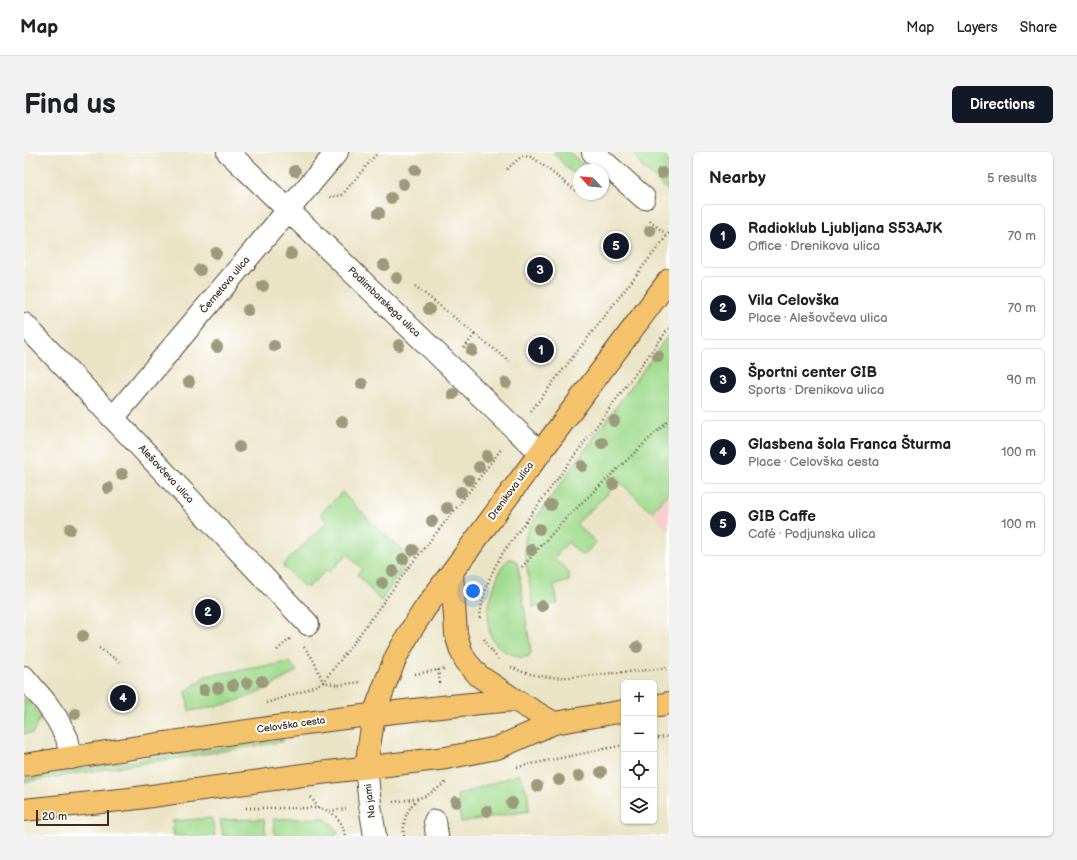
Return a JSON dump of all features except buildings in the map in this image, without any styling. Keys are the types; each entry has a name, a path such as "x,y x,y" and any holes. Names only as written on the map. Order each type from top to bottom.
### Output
{"main road":[{"name":"Drenikova ulica","path":"366,767 374,714 396,657 419,619 452,572 669,280"},
{"path":"452,572 456,634 461,651 466,661 479,676 515,700 554,723"},
{"name":"Celovška cesta","path":"24,765 298,724 374,714 515,700"},
{"path":"657,705 669,703"},
{"path":"24,810 130,799 366,767 446,758 497,748 554,723 621,712"}],"street":[{"name":"Podlimbarskega ulica","path":"228,152 540,453"},
{"name":"Černetova ulica","path":"113,418 337,152"},
{"path":"593,152 644,198"},
{"name":"Alešovčeva ulica","path":"24,324 308,624"},
{"path":"24,677 46,703 57,719 67,738 71,758"},
{"name":"Na jami","path":"366,767 375,836"}],"path":[{"path":"328,197 342,195 378,152"},
{"path":"507,169 522,156 532,157 573,188"},
{"path":"528,414 669,233"},
{"path":"416,286 509,361"},
{"path":"480,623 484,592 492,572 504,551 669,328"},
{"path":"464,348 475,334"},
{"path":"522,566 567,517 669,420"},
{"path":"292,695 323,682 409,567 505,444"},
{"path":"308,624 294,635 313,659 323,682"},
{"path":"482,635 497,658 504,663"},
{"path":"277,650 290,639"},
{"path":"99,648 120,662"},
{"path":"508,665 535,676 556,677 669,668"},
{"path":"423,672 438,670"},
{"path":"323,682 338,685"},
{"path":"657,738 669,736"},
{"path":"404,836 403,824 409,808 419,798"},
{"path":"318,808 329,811 337,816 345,836"},
{"path":"329,811 341,809"}],"shaded area":[{"path":"669,493 669,531 651,512"}],"green space":[{"path":"553,152 569,152 582,164 573,164 573,172 570,171"},
{"path":"633,152 665,152 669,155 669,191 640,165"},
{"path":"669,334 669,363 667,366 669,369 669,493 651,512 620,482 576,524 596,542 583,556 568,542 554,558 569,572 569,581 554,585 558,604 533,607 525,556 525,539 530,526"},
{"path":"342,492 375,526 410,557 381,601 357,574 362,569 348,554 329,572 327,570 308,587 303,586 283,566 327,522 320,514"},
{"path":"509,559 517,562 518,566 531,652 529,656 524,657 516,656 501,649 490,634 488,625 489,606 495,583 502,568"},
{"path":"289,662 297,671 263,690 236,701 189,711 186,691 206,676"},
{"path":"24,697 41,716 33,733 24,734"},
{"path":"283,739 283,742 24,782 24,779 111,764"},
{"path":"519,774 528,794 529,811 461,822 457,795"},
{"path":"212,818 215,836 174,836 172,821"},
{"path":"324,818 332,824 338,833 336,836 275,836 273,819"},
{"path":"264,819 266,836 223,836 220,820"}],"place":[{"name":"GIB Caffe","path":"616,246"},
{"name":"Športni center GIB","path":"540,270"},
{"name":"Radioklub Ljubljana S53AJK","path":"541,350"},
{"name":"Vila Celovška","path":"208,612"},
{"name":"Glasbena šola Franca Šturma","path":"123,698"}]}
